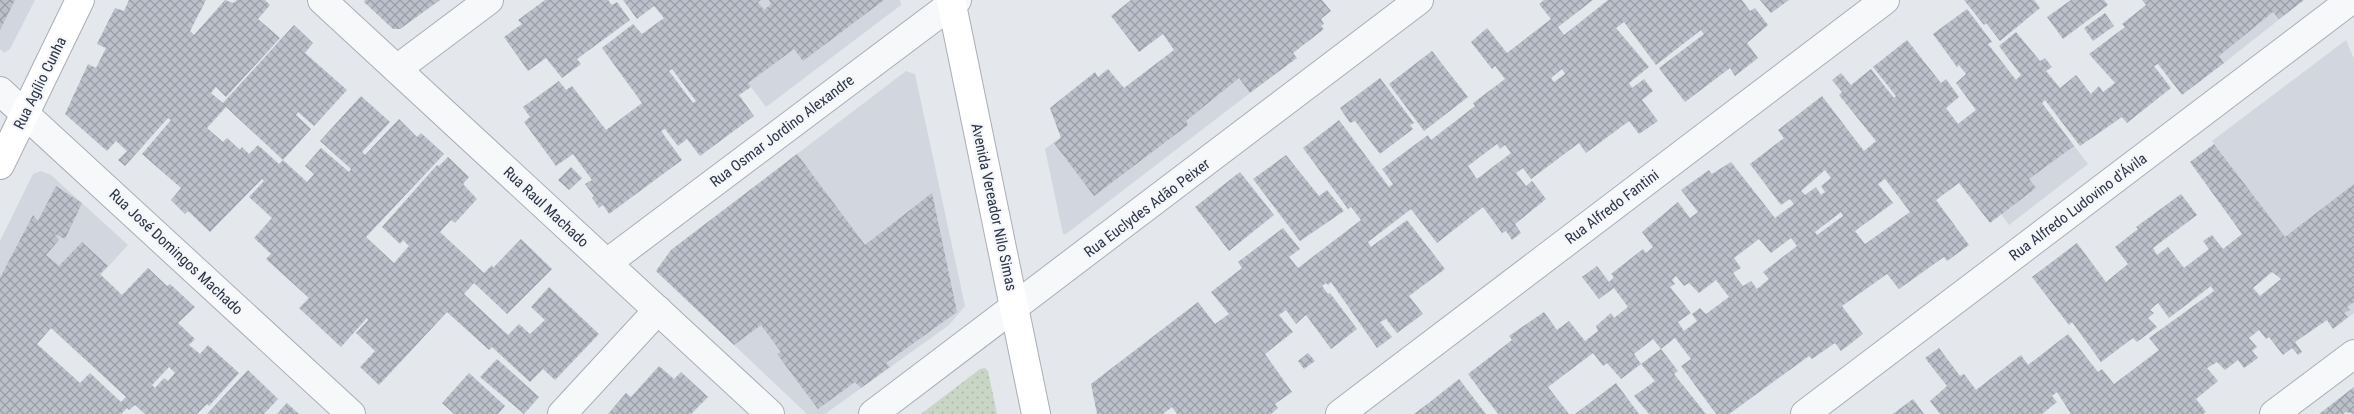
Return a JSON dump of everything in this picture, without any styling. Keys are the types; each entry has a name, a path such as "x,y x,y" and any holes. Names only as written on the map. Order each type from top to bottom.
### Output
{"main road":[{"name":"Rua Agílio Cunha","path":"0,165 80,0"},
{"name":"Avenida Vereador Nilo Simas","path":"953,1 1036,414"}],"street":[{"name":"Rua Raul Machado","path":"322,0 770,414"},
{"path":"397,69 489,0"},
{"name":"Rua Euclydes Adão Peixer","path":"873,414 1419,0"},
{"name":"Rua Alfredo Fantini","path":"1340,414 1885,0"},
{"name":"Rua Alfredo Ludovino d'Ávila","path":"1805,414 2351,0"},
{"name":"Rua Osmar Jordino Alexandre","path":"607,263 953,1"},
{"name":"Rua José Domingos Machado","path":"0,90 352,414"},
{"path":"562,414 658,310"},
{"path":"2274,414 2354,354"}],"shaded area":[{"path":"0,0 35,0 10,49 4,53 0,49"},
{"path":"723,0 900,0 901,5 766,107 748,83"},
{"path":"2175,0 2304,0 2224,63"},
{"path":"1202,29 1250,93 1066,234 1063,234 1045,149"},
{"path":"2346,40 2354,59 2354,313 2333,329 2327,320 2300,258 2212,141"},
{"path":"906,71 915,74 965,306 949,325 825,414 807,414 656,271 671,250"},
{"path":"2021,76 2088,164 2009,225 2001,214 1930,145"},
{"path":"41,171 51,175 128,245 0,384 0,241 33,174"}],"green space":[{"path":"985,368 988,371 997,414 921,414 980,369"}],"building":[{"path":"0,0 15,0 0,30"},
{"path":"129,0 206,0 190,31 194,35 225,0 233,3 237,0 265,0 270,5 258,19 280,38 226,97 216,87 211,93 223,103 294,25 313,43 305,53 347,90 314,126 298,112 296,115 311,129 283,160 307,182 314,174 305,166 321,148 349,172 351,169 320,141 361,96 390,122 362,152 365,155 399,119 417,137 421,133 444,154 366,237 394,263 409,246 403,240 400,244 382,227 437,165 439,166 448,157 469,177 463,184 477,199 455,223 451,220 440,232 484,273 492,265 493,268 521,239 552,269 507,314 474,283 464,294 508,335 519,324 530,334 545,320 531,307 549,287 599,334 555,380 543,369 530,382 492,347 489,350 447,312 379,385 360,367 375,351 356,333 368,320 367,318 341,347 299,308 309,298 266,259 271,254 254,238 272,218 249,197 264,181 262,179 210,232 188,211 185,214 171,200 181,188 142,154 171,120 168,118 125,166 118,160 127,151 116,141 107,151 65,114 88,64 96,68 106,48 97,44 115,8 124,11","holes":["226,107 283,160 279,164 258,145 249,154 242,147 240,150 227,138 223,142 207,128"]},
{"path":"365,0 440,0 400,29 393,29 364,2"},
{"path":"545,0 608,0 612,5 617,2 630,20 577,59 581,64 562,78 546,58 528,71 504,37 522,24 518,20"},
{"path":"623,0 761,0 758,2 764,10 771,4 769,0 884,0 803,61 794,49 748,83 751,87 739,95 754,116 700,156 687,139 678,146 665,129 661,131 682,160 609,214 603,205 599,208 592,198 594,196 585,184 592,180 573,154 556,166 524,122 530,117 523,107 559,81 566,90 572,86 606,130 642,103 602,48 633,24 642,34 664,18 654,6 637,19","holes":["672,69 696,101 693,103 669,71"]},
{"path":"1131,0 1322,0 1331,11 1321,19 1324,24 1321,26 1324,29 1293,53 1297,58 1250,93 1239,78 1186,121 1188,125 1094,196 1054,143 1061,138 1050,108 1095,72 1098,77 1108,69 1124,88 1174,50 1163,34 1139,52 1111,16"},
{"path":"1544,0 1593,0 1558,27 1564,35 1608,0 1742,0 1750,11 1755,8 1768,25 1747,43 1758,58 1735,76 1730,68 1685,102 1659,68 1704,34 1701,30 1656,65 1624,22 1616,28 1649,67 1629,83 1632,88 1644,79 1653,91 1642,100 1658,121 1639,134 1629,121 1586,153 1579,143 1531,179 1523,168 1516,173 1526,186 1532,181 1546,199 1515,224 1521,233 1512,240 1506,231 1502,233 1483,207 1437,243 1411,209 1368,242 1371,247 1407,220 1445,269 1409,296 1423,314 1397,333 1386,319 1380,322 1392,337 1377,348 1331,282 1328,285 1326,283 1322,286 1328,294 1330,293 1357,329 1331,349 1306,315 1296,324 1286,310 1279,315 1293,332 1265,354 1292,392 1275,404 1278,408 1271,414 1177,414 1172,407 1163,414 1097,414 1091,384 1198,302 1215,324 1229,314 1211,292 1242,268 1238,262 1283,228 1300,249 1289,257 1298,268 1361,220 1351,207 1348,209 1303,148 1339,120 1389,187 1393,184 1382,169 1428,135 1431,140 1475,106 1473,103 1505,79 1495,66 1492,69 1471,42 1487,28 1507,53 1551,19 1539,4","holes":["1562,69 1565,74 1554,82 1551,78","1497,144 1500,149 1505,145 1511,153 1477,179 1468,166"]},
{"path":"1760,0 1789,0 1771,13"},
{"path":"1964,0 2034,0 2040,8 2000,41"},
{"path":"2071,0 2104,0 2108,5 2063,39 2047,17"},
{"path":"2142,0 2304,0 2279,19 2273,12 2219,56 2224,63 2182,95 2158,64 2154,66 2171,88 2127,123 2122,117 2080,146 2045,100 2042,103 2074,146 2029,179 2036,188 1990,223 1959,183 1936,200 1969,245 1947,261 1944,257 1899,289 1887,274 1842,306 1863,334 1841,351 1835,343 1812,359 1809,356 1729,414 1716,414 1681,366 1691,359 1675,338 1661,349 1653,339 1634,354 1641,364 1621,379 1607,363 1603,366 1593,353 1548,387 1569,414 1498,414 1468,374 1512,340 1509,336 1544,312 1557,330 1569,321 1585,341 1598,331 1596,326 1611,313 1614,318 1628,307 1614,288 1599,299 1582,277 1597,266 1609,282 1614,277 1611,274 1643,249 1646,253 1653,247 1642,232 1678,202 1690,218 1698,212 1681,190 1709,170 1712,174 1731,162 1775,218 1794,204 1790,199 1781,205 1750,164 1784,138 1778,130 1822,96 1864,151 1876,141 1839,95 1842,92 1832,80 1841,73 1851,85 1871,69 1894,98 1896,96 1873,67 1907,40 1941,83 1946,79 1959,97 1946,108 1958,124 1976,110 1956,83 1966,74 1959,65 1957,67 1933,34 1967,9 1992,42 1988,44 2016,80 2021,75 1999,46 2016,32 2040,61 2045,58 2052,67 2046,71 2060,88 2076,75 2091,94 2099,86 2103,92 2115,83 2089,54 2125,27 2122,24 2146,5","holes":["1825,170 1831,178 1821,186 1825,192 1821,195 1816,187 1805,195 1801,191","1885,179 1910,212 1865,244 1855,231 1893,203 1878,184","1841,212 1843,216 1817,235 1815,232","1791,238 1797,246 1763,272 1769,279 1757,289 1751,281 1743,286 1733,273 1741,268 1734,258 1759,239 1771,253","1676,276 1684,286 1689,283 1699,293 1716,280 1729,297 1706,314 1700,308 1692,314 1697,321 1684,331 1678,322 1691,313 1670,287 1675,284 1672,280"]},
{"path":"2105,13 2114,26 2093,41 2084,28"},
{"path":"1432,51 1468,97 1424,131 1389,84"},
{"path":"1380,78 1414,123 1410,125 1413,129 1380,154 1355,121 1350,123 1340,108"},
{"path":"2214,144 2285,237 2354,184 2354,302 2347,307 2350,310 2344,313 2348,317 2333,329 2327,320 2295,342 2302,352 2298,355 2292,348 2283,355 2269,337 2266,339 2259,330 2249,338 2257,347 2252,351 2258,358 2244,368 2238,360 2225,370 2217,362 2207,368 2218,381 2196,399 2206,412 2203,414 2071,414 2057,392 2052,396 2057,402 2042,414 1940,414 1930,401 1947,386 1925,358 1939,348 1960,376 1964,374 1976,390 2021,355 2028,365 2068,334 2098,372 2102,369 2114,384 2159,350 2149,338 2214,291 2211,286 2169,318 2158,303 2150,310 2154,313 2148,318 2157,327 2137,342 2133,338 2101,362 2072,322 2069,325 2032,277 2077,243 2106,282 2128,264 2115,247 2138,229 2136,227 2181,194 2197,215 2153,248 2157,255 2168,247 2184,268 2209,249 2203,241 2212,235 2223,249 2242,234 2190,162","holes":["2272,272 2281,279 2260,296 2253,288"]},
{"path":"797,154 865,245 932,193 957,312 886,363 890,367 861,388 855,382 818,409 777,354 781,352 761,325 734,345 656,271 671,250"},
{"path":"1286,155 1319,196 1327,190 1344,211 1300,241 1253,179"},
{"path":"571,167 582,178 569,190 558,180"},
{"path":"1240,172 1274,215 1229,251 1195,207"},
{"path":"56,186 82,203 65,239 54,234 59,240 46,255 59,266 82,242 108,266 100,274 122,295 148,268 167,286 170,284 195,307 178,323 195,339 189,345 200,354 208,345 239,373 209,406 207,404 197,414 145,414 135,405 129,410 127,408 121,414 0,414 0,278 33,215 38,221","holes":["51,328 126,397 121,402 90,373 80,383 37,344","169,367 175,373 168,381 164,378 155,388 152,385"]},
{"path":"1661,349 1678,371 1674,374 1706,414 1649,414 1634,396 1655,381 1641,364"},
{"path":"1308,353 1315,361 1304,369 1298,361"},
{"path":"497,359 539,397 524,414 480,377"},
{"path":"659,366 674,379 681,372 708,397 691,414 608,414 626,393 631,397"},
{"path":"248,370 278,399 264,414 207,414"},
{"path":"469,373 505,406 498,414 454,414 442,403"},
{"path":"1459,379 1486,414 1414,414 1430,402"},
{"path":"1616,383 1639,414 1575,414"},
{"path":"2354,387 2354,414 2346,412 2343,414 2319,414"},
{"path":"1913,399 1924,414 1893,414"},
{"path":"287,403 299,414 277,414"}]}
